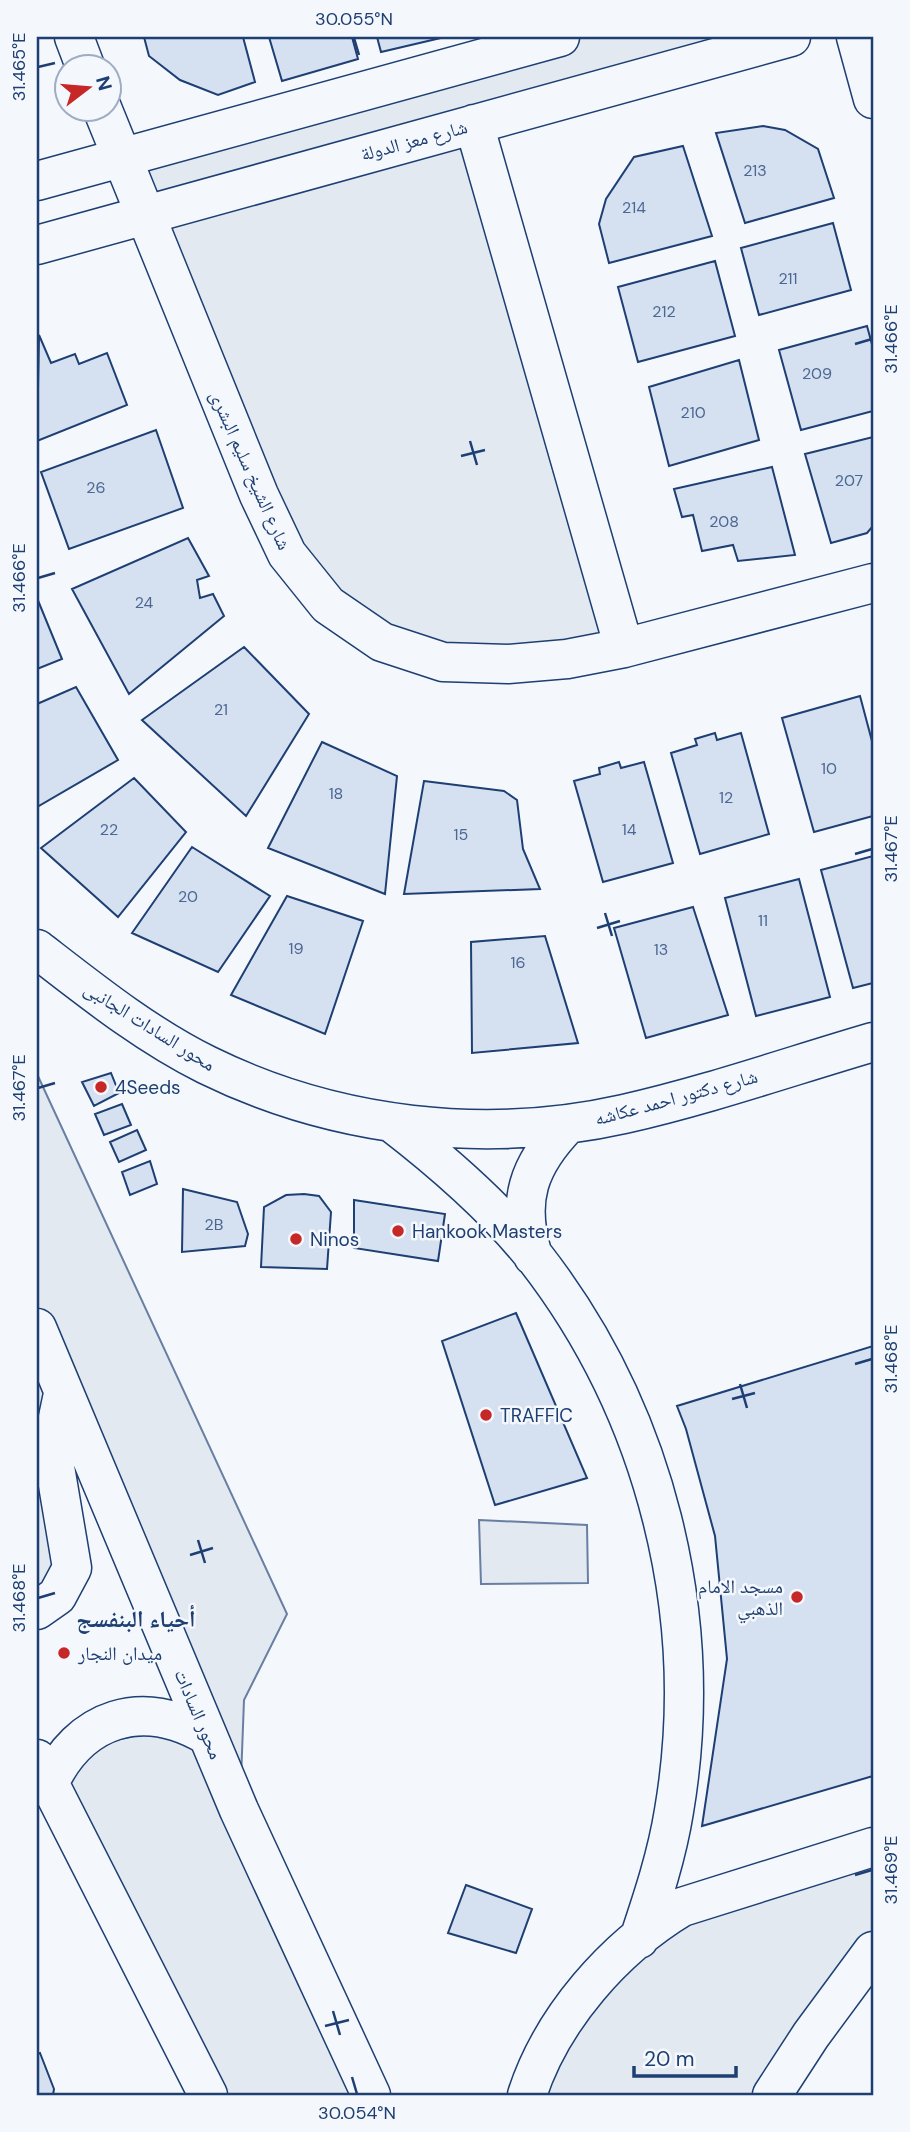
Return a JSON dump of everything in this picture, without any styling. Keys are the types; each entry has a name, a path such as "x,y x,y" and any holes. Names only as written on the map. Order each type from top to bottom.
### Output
{"street":[{"path":"37,181 560,37"},
{"name":"شارع معز الدولة","path":"37,245 791,37"},
{"path":"856,37 873,99"},
{"name":"شارع الشيخ سليم البشرى","path":"107,122 259,495 287,554 328,604 382,642 443,662 508,664 567,659 624,648 873,583"},
{"path":"474,124 624,648"},
{"name":"محور السادات الجانبى","path":"37,949 122,1011 205,1064 296,1100 391,1122"},
{"name":"شارع دكتور احمد عكاشه","path":"391,1122 479,1129 568,1124 625,1114 873,1042"},
{"path":"391,1122 442,1162 490,1207 533,1256 572,1310 605,1366 632,1426 654,1488 671,1551 681,1616 684,1668 682,1747 665,1850 639,1938"},
{"path":"533,1256 524,1216 526,1195 540,1156 568,1124"},
{"name":"محور السادات","path":"37,1328 208,1736 371,2095"},
{"path":"37,1610 57,1595 72,1568 54,1461 56,1427 63,1394"},
{"path":"208,1736 169,1718 126,1717 86,1735 43,1773 208,2095"},
{"path":"527,2095 547,2046 599,1974 639,1938 682,1907 873,1847"},
{"path":"772,2095 811,2035 873,1951"}],"shaded area":[{"path":"560,37 791,37 475,124 624,648 508,664 328,605 121,157"},
{"path":"37,1074 287,1614 244,1700 240,1805 372,2095 208,2095 48,1786 70,1749 190,1725 57,1379 69,1548 37,1610"},
{"path":"479,1520 587,1525 588,1583 481,1584"},
{"path":"873,1847 873,1951 772,2095 528,2095 639,1939"}],"building":[{"path":"144,37 243,37 255,82 218,95 180,80 149,56"},
{"path":"269,37 352,37 358,59 282,81"},
{"path":"377,37 445,37 381,52"},
{"path":"763,126 785,130 818,149 834,198 745,223 716,133"},
{"path":"683,146 712,236 609,263 599,224 606,199 634,157"},
{"path":"833,223 851,290 759,315 741,248"},
{"path":"715,261 735,336 638,362 618,287"},
{"path":"867,326 873,348 873,411 801,430 779,350"},
{"path":"39,335 51,363 75,354 79,364 107,353 127,405 37,441"},
{"path":"739,360 759,440 669,466 649,387"},
{"path":"156,430 183,508 69,549 41,472"},
{"path":"873,437 873,526 867,533 831,543 805,454"},
{"path":"772,467 795,555 738,561 733,545 702,551 693,515 682,517 674,489"},
{"path":"188,538 209,576 197,580 200,598 213,594 224,616 129,694 72,589"},
{"path":"37,598 62,659 37,669"},
{"path":"244,647 309,714 246,816 142,720"},
{"path":"76,687 118,760 37,807 37,704"},
{"path":"860,696 873,745 873,816 814,832 782,718"},
{"path":"715,733 717,740 741,733 769,834 700,854 671,753 697,745 695,739"},
{"path":"322,742 397,776 385,894 268,848"},
{"path":"619,762 621,768 644,762 673,863 603,882 574,781 600,774 599,768"},
{"path":"134,778 186,832 118,917 41,848"},
{"path":"424,781 504,791 517,800 523,849 540,889 404,894"},
{"path":"192,847 270,896 218,972 132,933"},
{"path":"873,856 873,983 853,988 821,870"},
{"path":"799,879 830,997 756,1016 725,898"},
{"path":"287,896 363,921 325,1034 231,995"},
{"path":"693,907 728,1015 646,1038 614,928"},
{"path":"545,936 578,1043 472,1053 471,942"},
{"name":"4Seeds","path":"111,1073 119,1093 94,1106 82,1082"},
{"path":"122,1104 131,1125 104,1135 95,1114"},
{"path":"137,1130 146,1150 119,1162 110,1142"},
{"path":"150,1161 157,1184 130,1195 122,1172"},
{"path":"183,1189 237,1202 248,1234 245,1246 182,1252"},
{"name":"Ninos","path":"286,1195 319,1196 331,1212 327,1269 261,1267 264,1207"},
{"name":"Hankook Masters","path":"354,1200 445,1214 438,1261 354,1248"},
{"path":"516,1313 587,1478 495,1505 442,1341"},
{"name":"مسجد الامام الذهبي","path":"873,1346 873,1776 702,1826 727,1659 715,1536 686,1429 677,1406"},
{"path":"466,1885 532,1909 516,1953 448,1933"},
{"path":"40,2053 54,2089 53,2095 37,2095 37,2054"}],"place":[{"name":"4Seeds","path":"101,1087"},
{"name":"Hankook Masters","path":"398,1231"},
{"name":"Ninos","path":"296,1239"},
{"name":"TRAFFIC","path":"486,1415"},
{"name":"مسجد الامام الذهبي","path":"797,1597"},
{"name":"ميدان النجار","path":"64,1653"}],"district":[{"name":"أحياء البنفسج","path":"136,1619"}]}
